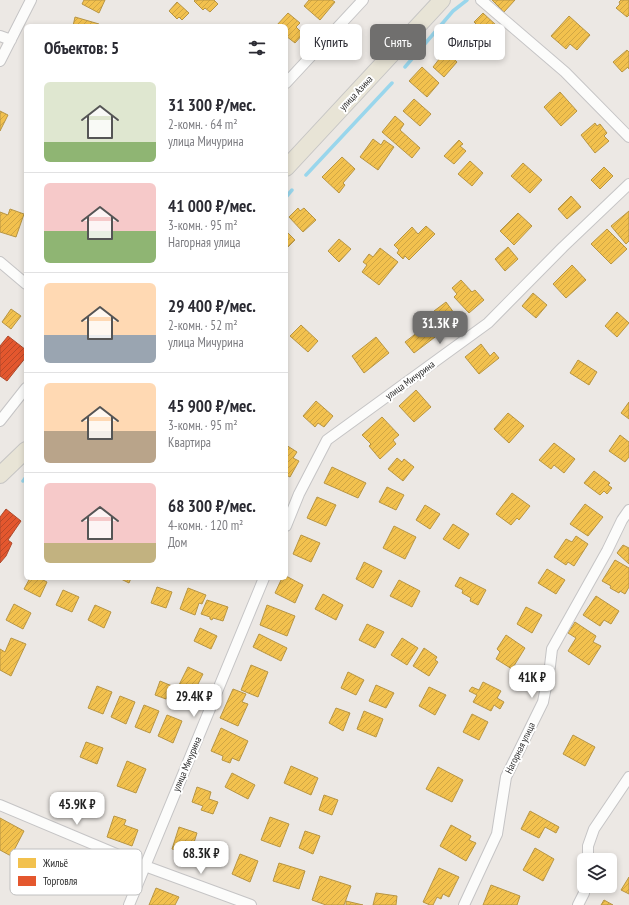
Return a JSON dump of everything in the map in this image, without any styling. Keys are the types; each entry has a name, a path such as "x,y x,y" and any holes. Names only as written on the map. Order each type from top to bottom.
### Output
{"main road":[{"name":"улица Азина","path":"288,166 442,0"},
{"path":"0,475 24,452"}],"street":[{"path":"0,61 31,0"},
{"path":"288,81 363,0"},
{"path":"481,0 565,72 629,137"},
{"path":"0,36 11,40"},
{"name":"улица Мичурина","path":"288,521 299,494 327,440 488,323 563,247 629,184"},
{"path":"0,262 24,282"},
{"path":"0,421 24,391"},
{"name":"Нагорная улица","path":"464,905 497,834 506,777 543,702 552,649 607,551 622,520 629,510"},
{"name":"улица Мичурина","path":"142,873 263,580"},
{"path":"588,853 588,846 594,829 629,777"},
{"path":"0,806 104,849"},
{"path":"142,865 251,905"},
{"path":"578,905 584,893"},
{"name":"улица Мичурина","path":"129,905 133,895"}],"building: Жильё":[{"path":"84,0 105,0 99,13 82,4"},
{"path":"214,0 218,4 210,12 205,8 203,10 194,1"},
{"path":"309,0 332,0 335,2 320,20 304,6"},
{"path":"492,0 515,0 504,12"},
{"path":"621,0 629,0 629,15 627,17 616,8 620,4 619,2"},
{"path":"177,2 189,13 182,20 179,17 177,19 169,11"},
{"path":"288,13 300,23 296,27 300,31 300,37 295,43 288,38 288,24 278,24"},
{"path":"483,13 495,24 476,24 474,22"},
{"path":"569,16 590,35 577,50 570,44 566,49 551,36"},
{"path":"75,17 99,24 73,24"},
{"path":"627,50 629,52 629,69 628,67 622,72 613,62"},
{"path":"438,60 455,60 457,62 444,77 433,67"},
{"path":"422,67 439,83 427,97 409,81"},
{"path":"560,92 577,111 561,126 544,107"},
{"path":"414,99 431,114 420,126 403,111"},
{"path":"0,111 8,115 0,131"},
{"path":"395,116 404,124 400,130 420,148 412,158 382,132"},
{"path":"595,123 597,126 600,124 607,133 604,136 609,141 595,153 581,135"},
{"path":"373,139 381,145 384,140 394,147 378,170 360,157"},
{"path":"459,140 463,144 460,146 466,151 454,164 444,156"},
{"path":"342,157 355,169 343,183 345,185 339,193 322,177"},
{"path":"470,161 483,173 472,186 458,174"},
{"path":"523,163 542,180 530,193 511,176"},
{"path":"604,167 613,176 600,189 591,180"},
{"path":"571,196 581,207 567,219 558,209"},
{"path":"298,208 300,211 304,208 316,220 303,232 289,217"},
{"path":"10,209 24,214 16,237 0,232 0,212 8,215"},
{"path":"629,211 629,241 626,244 611,226"},
{"path":"518,213 532,226 514,245 500,231"},
{"path":"426,226 435,234 409,260 405,256 403,259 397,253 399,250 394,245 412,227 418,234"},
{"path":"607,229 627,249 611,264 591,244"},
{"path":"288,233 295,240 288,247"},
{"path":"339,239 351,249 339,262 328,251"},
{"path":"508,247 518,259 505,271 495,259"},
{"path":"380,248 398,262 379,285 362,272 367,265 363,262 369,254 373,257"},
{"path":"572,265 586,280 566,298 553,284"},
{"path":"461,280 472,292 475,290 484,300 469,313 454,297 457,294 452,288"},
{"path":"533,293 547,305 536,318 522,306"},
{"path":"446,302 457,317 446,326 434,311"},
{"path":"11,309 21,316 11,329 2,322"},
{"path":"617,312 629,323 617,337 605,326"},
{"path":"427,318 439,334 414,353 405,342 423,328 420,323"},
{"path":"301,325 318,341 308,352 290,336"},
{"path":"376,337 389,353 364,373 352,356"},
{"path":"481,344 490,356 494,352 499,358 479,374 465,357"},
{"path":"578,360 597,372 589,385 570,373"},
{"path":"416,390 431,407 414,422 399,406"},
{"path":"316,401 333,416 324,427 318,423 315,427 303,416"},
{"path":"629,402 629,419 621,413"},
{"path":"508,413 524,426 509,443 494,429"},
{"path":"382,417 399,435 393,440 396,444 380,459 369,446 371,444 362,435"},
{"path":"620,435 629,442 629,457 625,462 609,451"},
{"path":"554,443 575,459 564,473 554,465 551,469 539,460"},
{"path":"288,446 297,452 293,458 299,461 290,477 288,476"},
{"path":"397,458 402,462 404,459 414,467 403,481 388,469"},
{"path":"332,467 366,483 358,498 324,483"},
{"path":"594,471 610,483 608,485 612,488 607,494 604,491 600,495 584,483"},
{"path":"387,487 404,495 396,510 379,502"},
{"path":"512,493 530,506 519,520 517,518 511,525 496,514"},
{"path":"317,497 336,505 326,526 307,518"},
{"path":"585,504 603,517 588,536 570,524"},
{"path":"425,505 440,514 430,529 416,520"},
{"path":"453,524 469,534 459,549 443,539"},
{"path":"394,526 416,537 405,559 383,548"},
{"path":"301,535 320,543 311,562 293,554"},
{"path":"576,536 588,544 574,566 568,562 566,565 554,557 566,539 572,542"},
{"path":"623,545 629,548 629,564 617,553"},
{"path":"615,560 629,568 629,587 625,594 620,591 619,593 610,588 611,586 602,581"},
{"path":"364,562 382,571 373,588 356,579"},
{"path":"547,569 565,580 556,594 538,583"},
{"path":"288,577 303,585 295,603 275,593 281,580 288,580"},
{"path":"460,577 486,590 478,605 470,601 471,598 462,593 463,590 455,586"},
{"path":"29,580 43,580 47,582 40,597 24,589"},
{"path":"123,580 130,580 129,583"},
{"path":"399,580 420,591 412,607 390,596"},
{"path":"157,587 172,592 166,608 151,603"},
{"path":"188,588 206,595 202,604 199,603 195,615 180,609"},
{"path":"63,590 79,597 72,612 56,605"},
{"path":"323,594 343,605 336,620 315,609"},
{"path":"596,596 619,611 611,624 604,620 600,626 583,615"},
{"path":"207,600 228,607 223,621 213,618 212,620 210,617 201,614"},
{"path":"14,604 31,613 23,629 6,620"},
{"path":"95,605 111,612 104,628 88,620"},
{"path":"267,605 295,616 287,636 260,625"},
{"path":"526,607 542,615 532,633 517,624"},
{"path":"575,622 596,636 593,642 601,646 589,665 568,651 576,638 568,633"},
{"path":"367,624 384,632 375,648 359,640"},
{"path":"200,628 217,636 211,649 194,641"},
{"path":"259,634 287,648 281,661 253,647"},
{"path":"506,635 525,648 512,669 496,659 500,652 497,649"},
{"path":"11,638 26,644 11,676 0,670 0,649 5,652"},
{"path":"402,638 418,648 407,665 391,655"},
{"path":"424,648 437,657 435,660 438,662 429,676 413,666"},
{"path":"251,665 268,672 258,697 241,690"},
{"path":"188,667 203,674 191,698 176,691"},
{"path":"348,672 364,680 356,695 341,688"},
{"path":"160,681 172,686 166,699 155,695"},
{"path":"483,682 501,691 497,698 504,702 500,709 494,705 491,711 473,702 477,695 469,691 472,687 479,690"},
{"path":"376,685 394,693 386,708 369,701"},
{"path":"97,686 112,692 103,714 88,708"},
{"path":"429,687 446,695 435,715 419,706"},
{"path":"233,689 246,694 242,702 248,704 238,726 220,718"},
{"path":"120,696 135,702 126,724 111,717"},
{"path":"144,705 159,711 150,733 135,727"},
{"path":"336,708 350,713 343,731 329,723"},
{"path":"364,711 383,719 376,737 357,729"},
{"path":"472,714 488,722 479,740 463,732"},
{"path":"167,715 182,721 173,743 158,736"},
{"path":"221,728 248,741 239,761 232,758 230,763 222,760 223,756 211,751"},
{"path":"573,735 595,747 585,766 563,754"},
{"path":"86,742 103,748 97,764 80,757"},
{"path":"127,761 146,769 136,793 117,786"},
{"path":"291,766 318,778 311,795 284,783"},
{"path":"438,767 463,780 452,802 426,789"},
{"path":"232,773 255,785 248,799 225,787"},
{"path":"197,787 211,792 209,799 218,802 213,814 201,810 203,806 192,802"},
{"path":"324,795 338,800 332,815 319,810"},
{"path":"530,811 559,827 556,833 545,827 539,838 521,829"},
{"path":"114,816 126,820 124,825 138,830 132,846 107,837"},
{"path":"270,817 289,824 280,847 261,840"},
{"path":"0,818 24,831 15,849 10,849 10,855 0,850"},
{"path":"451,825 471,836 469,840 476,843 466,861 440,846"},
{"path":"179,827 197,833 190,855 172,849"},
{"path":"305,831 320,836 313,854 299,848"},
{"path":"535,848 554,859 543,881 523,870"},
{"path":"240,854 258,861 250,882 232,874"},
{"path":"279,863 305,871 299,889 273,881"},
{"path":"439,868 459,877 449,897 443,894 441,899 437,897 433,905 430,905 423,902"},
{"path":"320,876 351,886 344,905 326,905 312,900"},
{"path":"629,877 629,894 621,890"},
{"path":"491,885 520,896 517,905 483,905"},
{"path":"156,888 179,897 175,905 149,905"},
{"path":"376,893 397,896 396,905 373,905"},
{"path":"604,900 613,905 601,905"},
{"path":"346,901 363,905 346,905"}],"building: Торговля":[{"path":"8,336 24,348 24,360 7,381 0,376 0,346"},
{"path":"6,509 21,521 8,540 12,543 6,556 0,563 0,517"}],"waterway":[{"path":"405,67 453,11 467,0"},
{"path":"306,175 392,83"},
{"path":"288,195 292,190"}]}
